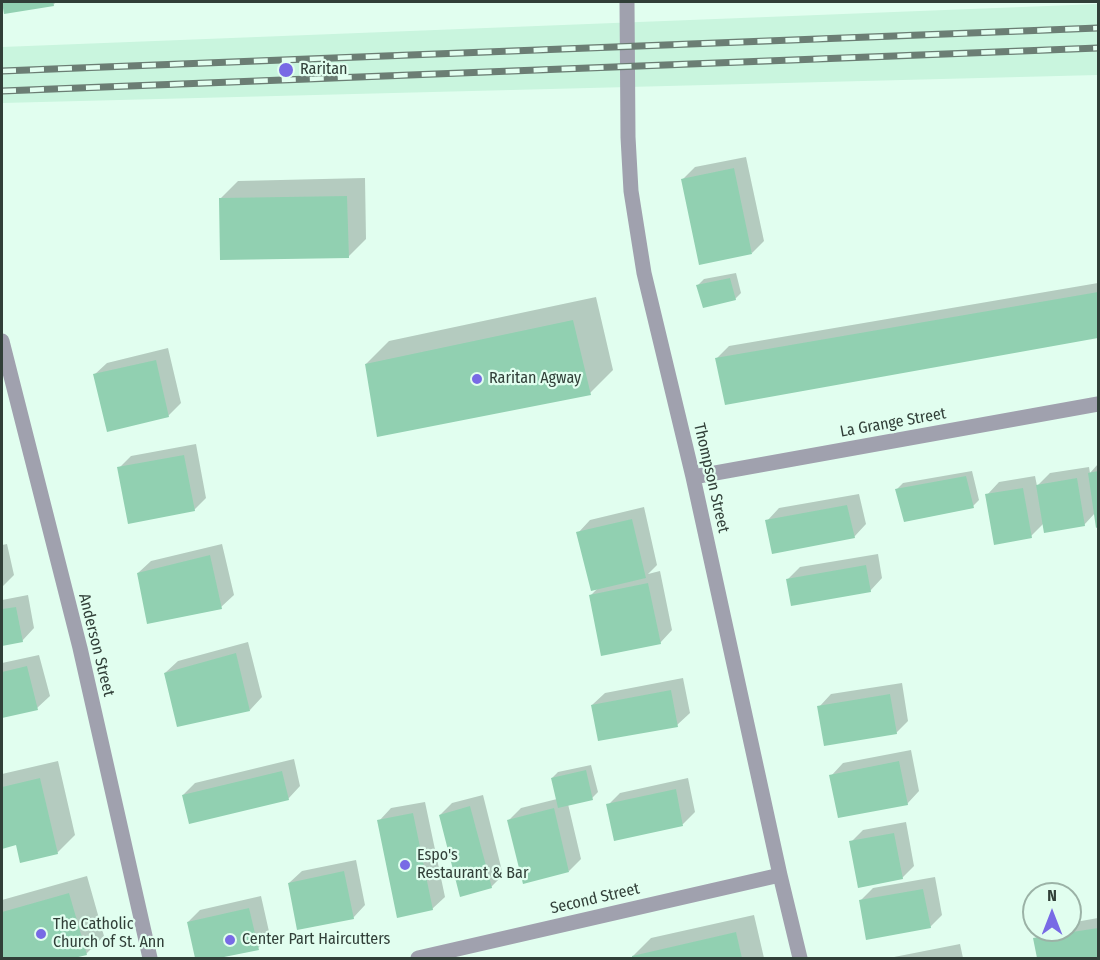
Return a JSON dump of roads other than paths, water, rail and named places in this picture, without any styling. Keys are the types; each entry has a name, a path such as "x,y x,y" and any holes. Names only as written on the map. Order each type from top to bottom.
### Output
{"street":[{"name":"Thompson Street","path":"627,2 628,137 631,191 638,240 800,958"},
{"name":"Anderson Street","path":"2,341 80,648 150,958"},
{"name":"La Grange Street","path":"693,477 1098,404"},
{"name":"Second Street","path":"418,958 780,875"}],"railway":[{"path":"2,71 1098,28"},
{"path":"2,91 1098,48"}],"place":[{"name":"Raritan","path":"286,70"},
{"name":"Raritan Agway","path":"477,379"},
{"name":"Espo's Restaurant & Bar","path":"405,865"},
{"name":"The Catholic Church of St. Ann","path":"41,934"},
{"name":"Center Part Haircutters","path":"230,940"}]}
